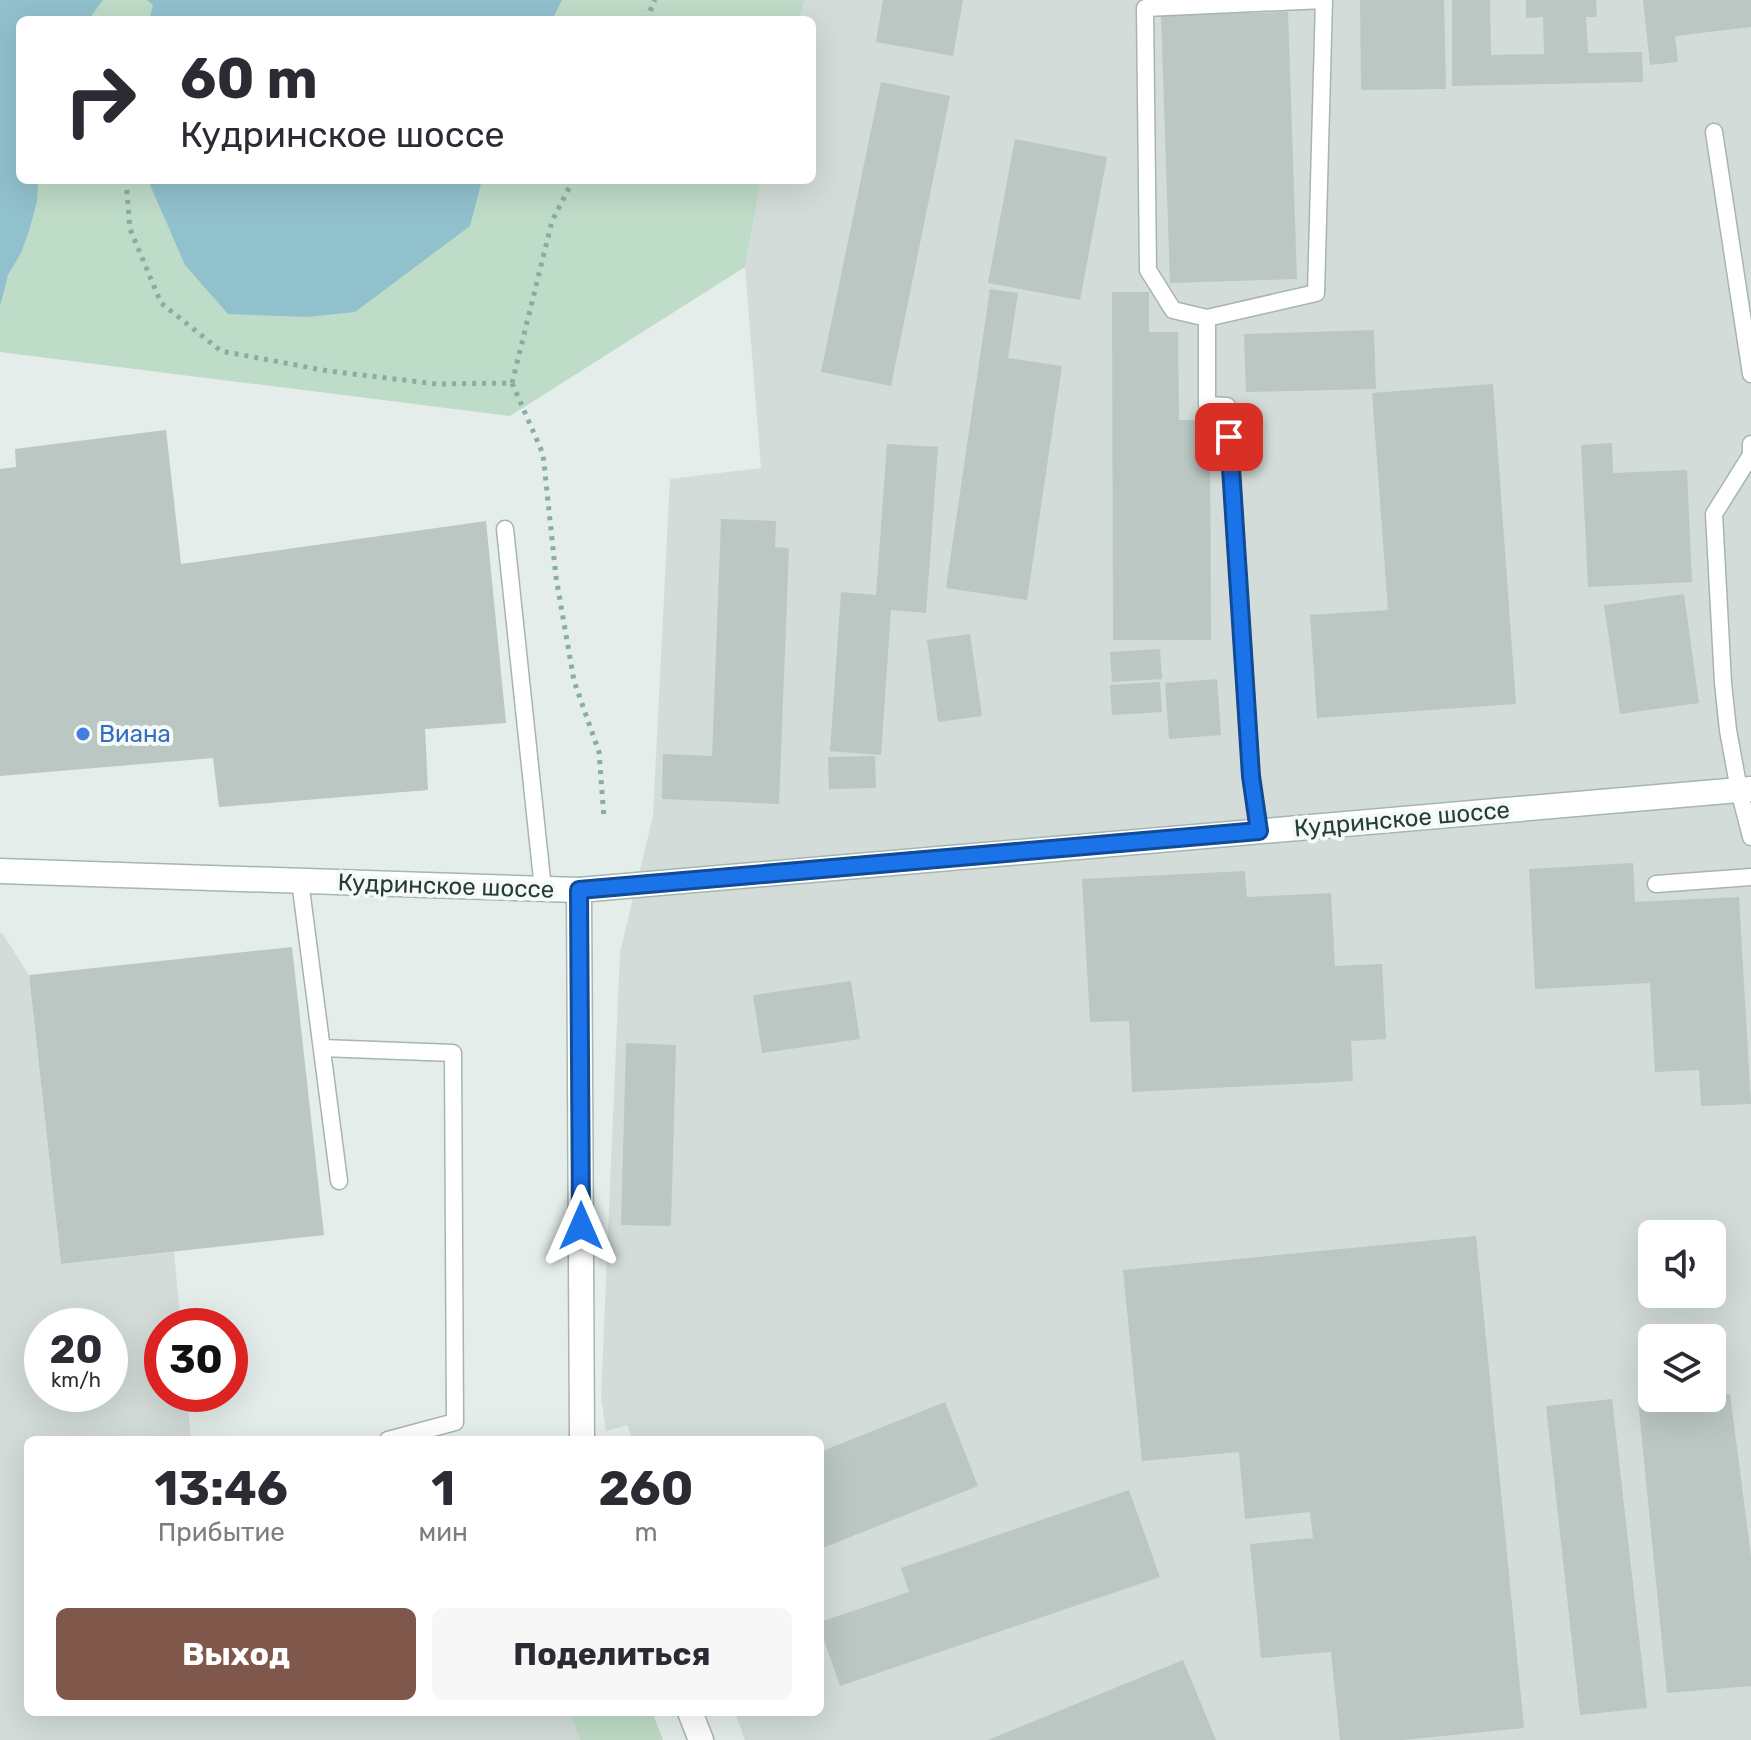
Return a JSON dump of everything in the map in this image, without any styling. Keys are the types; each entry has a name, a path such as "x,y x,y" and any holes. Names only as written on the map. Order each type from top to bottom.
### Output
{"street":[{"name":"Кудринское шоссе","path":"0,871 579,890 1745,789"},
{"path":"579,890 582,1436"},
{"path":"692,1716 701,1740"}],"lane":[{"path":"1324,0 1316,293 1207,318 1173,310 1148,270 1145,8 1324,0"},
{"path":"1714,132 1751,374"},
{"path":"1207,318 1207,405 1227,406 1251,776 1259,831"},
{"path":"1751,444 1751,455 1714,514 1728,730 1745,789 1751,837"},
{"path":"505,529 543,889"},
{"path":"1656,884 1751,877"},
{"path":"300,881 339,1181"},
{"path":"322,1048 453,1053 455,1422 403,1436"}],"path":[{"path":"126,184 130,229 161,303 221,351 328,371 437,384 512,383"},
{"path":"571,184 552,221 512,383 543,454 556,577 574,681 599,752 604,818"}],"shaded area":[{"path":"805,0 1751,0 1751,1740 745,1740 736,1716 824,1716 824,1436 631,1436 627,1425 606,1431 601,1398 620,952 653,816 670,479 761,468 745,267 760,184 816,184 816,16 799,16"},
{"path":"0,934 29,975 61,1264 174,1252 179,1308 144,1308 144,1412 189,1412 191,1436 24,1436 24,1716 571,1716 580,1740 0,1740"}],"green space":[{"path":"0,0 805,0 799,16 16,16 16,184 760,184 745,267 510,416 0,352"},
{"path":"571,1716 654,1716 663,1740 580,1740"}],"water":[{"path":"0,0 103,0 92,16 16,16 16,184 38,184 37,202 21,253 8,275 0,306"},
{"path":"147,0 562,0 554,16 150,16 153,5"},
{"path":"481,184 470,226 355,312 307,317 228,314 185,265 150,185"}],"building":[{"path":"883,0 963,0 953,56 876,42"},
{"path":"1360,0 1444,0 1446,89 1361,90"},
{"path":"1452,0 1490,0 1491,55 1544,54 1543,17 1526,18 1526,0 1596,0 1597,17 1586,17 1588,53 1642,52 1643,82 1452,86"},
{"path":"1643,0 1751,0 1751,27 1675,36 1678,62 1650,65"},
{"path":"1288,12 1297,279 1170,283 1161,15"},
{"path":"881,82 950,96 891,386 821,372"},
{"path":"1015,139 1107,157 1080,300 988,283"},
{"path":"990,289 1018,293 1008,358 1062,366 1027,600 946,588"},
{"path":"1112,292 1149,292 1149,332 1178,332 1179,420 1210,420 1211,640 1113,640"},
{"path":"1374,330 1376,389 1246,392 1244,334"},
{"path":"1493,384 1516,704 1317,718 1310,615 1388,610 1372,393"},
{"path":"166,430 181,564 486,521 506,723 425,729 428,790 219,807 213,758 0,776 0,469 16,467 15,449"},
{"path":"1612,443 1613,473 1687,470 1692,582 1588,587 1581,445"},
{"path":"887,444 938,447 926,613 891,610 881,755 830,751 841,592 876,595"},
{"path":"721,519 776,521 775,547 789,548 779,804 662,799 663,754 712,756"},
{"path":"1684,594 1699,703 1620,714 1604,605"},
{"path":"970,634 982,716 938,722 927,640"},
{"path":"1160,649 1162,679 1112,682 1110,652"},
{"path":"1217,679 1221,735 1169,739 1165,683"},
{"path":"1160,682 1162,712 1112,715 1110,685"},
{"path":"875,756 876,788 829,789 828,757"},
{"path":"1633,863 1635,902 1739,897 1751,1104 1701,1106 1699,1070 1655,1072 1650,983 1535,989 1529,869"},
{"path":"1245,871 1247,897 1331,893 1335,966 1382,964 1386,1039 1351,1041 1353,1081 1132,1092 1129,1021 1090,1022 1082,879"},
{"path":"292,947 324,1235 61,1264 29,975"},
{"path":"851,981 860,1039 762,1053 753,995"},
{"path":"626,1043 676,1045 671,1226 621,1225"},
{"path":"1476,1236 1524,1728 1402,1740 1340,1740 1331,1652 1261,1658 1250,1544 1313,1538 1310,1512 1245,1519 1239,1452 1142,1461 1123,1270"},
{"path":"1726,1394 1730,1394 1751,1556 1751,1686 1667,1693 1639,1412 1726,1412"},
{"path":"1612,1399 1647,1708 1580,1715 1546,1406"},
{"path":"945,1402 978,1486 824,1547 824,1450"},
{"path":"1129,1490 1160,1577 840,1686 824,1640 824,1621 909,1592 901,1568"},
{"path":"1183,1660 1216,1740 988,1740"}],"place":[{"name":"Виана","path":"83,734"}],"route":[{"path":"581,1226 579,890 1259,831 1251,776 1229,437"}]}
